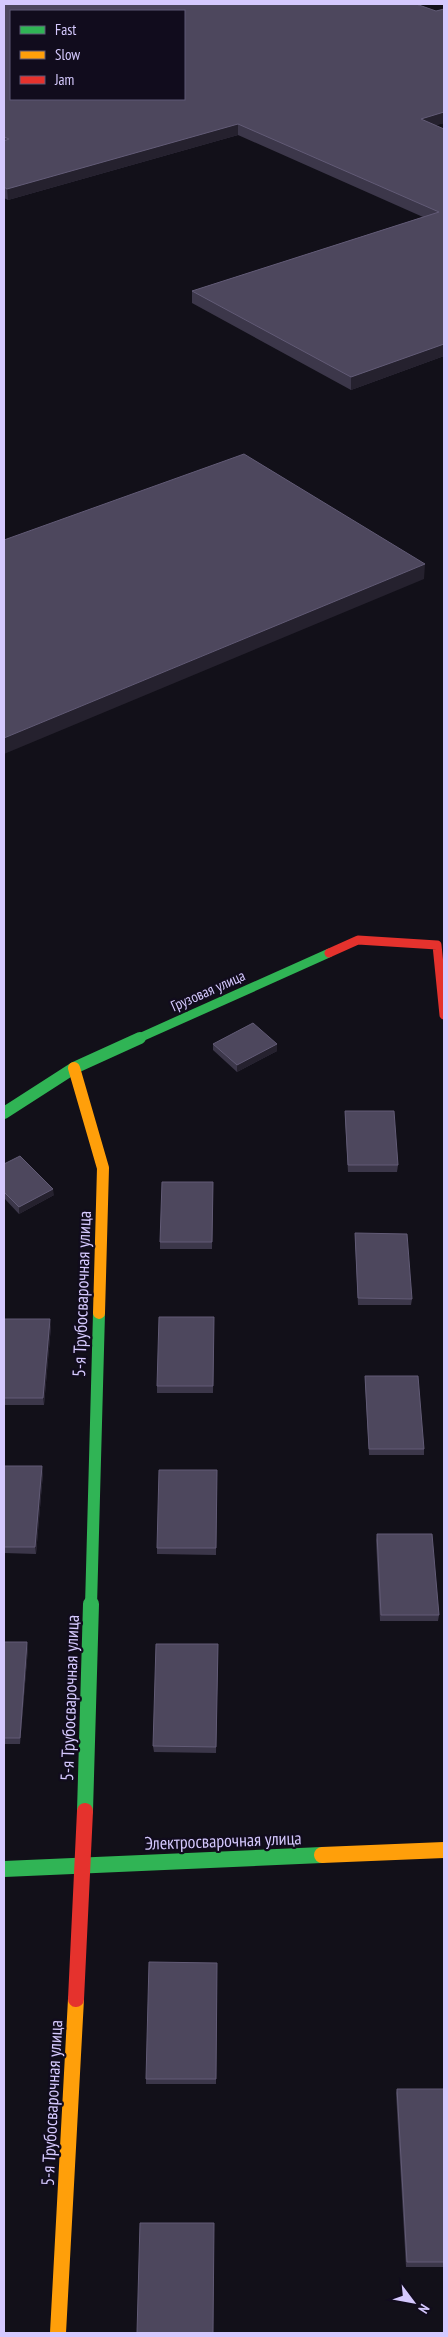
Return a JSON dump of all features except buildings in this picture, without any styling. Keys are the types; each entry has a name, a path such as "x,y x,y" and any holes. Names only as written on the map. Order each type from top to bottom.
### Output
{"street":[{"name":"Грузовая улица","path":"4,1113 74,1068 358,940 437,945 444,1015"},
{"name":"5-я Трубосварочная улица","path":"58,2333 83,1864 103,1168 74,1068"},
{"name":"Электросварочная улица","path":"4,1868 444,1850"}],"traffic: fast":[{"path":"4,1113 74,1068 329,953"},
{"path":"85,1811 99,1313"},
{"path":"4,1869 322,1855"}],"traffic: slow":[{"path":"74,1068 103,1168 99,1313"},
{"path":"322,1855 444,1850"},
{"path":"58,2333 76,1999"}],"traffic: jam":[{"path":"329,953 358,940 437,945 444,1015"},
{"path":"76,1999 85,1811"}]}
